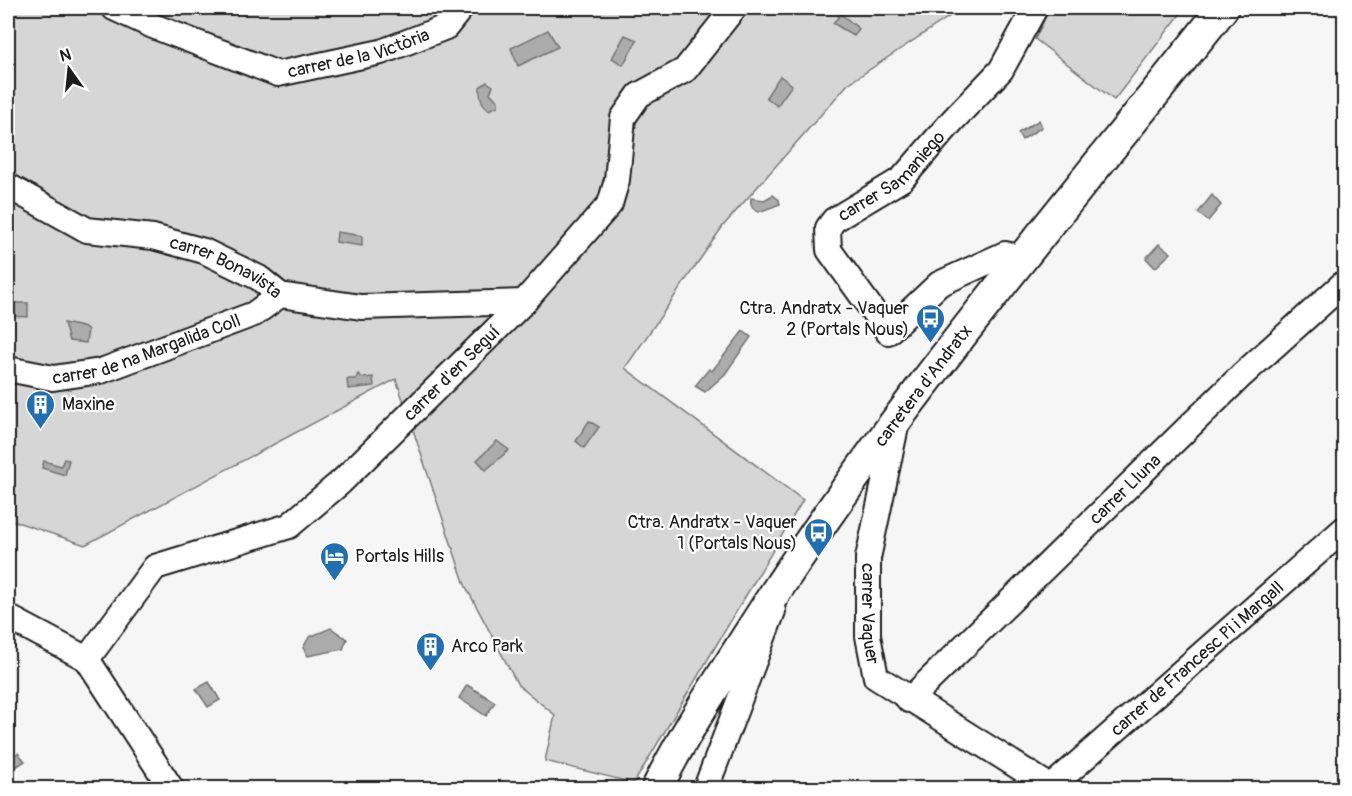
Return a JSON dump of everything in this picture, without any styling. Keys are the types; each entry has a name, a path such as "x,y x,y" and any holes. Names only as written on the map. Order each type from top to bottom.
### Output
{"main road":[{"name":"carretera d'Andratx","path":"657,789 687,731 787,573 898,417 1223,8"}],"street":[{"name":"carrer de la Victòria","path":"114,8 153,26 278,74 381,52 446,27 460,8"},
{"name":"carrer d'en Seguí","path":"87,659 156,567 289,526 341,482 524,302 610,204 617,180 623,118 639,95 685,70 734,8"},
{"name":"carrer Samaniego","path":"1025,258 1005,254 939,284 888,332 829,250 828,228 834,220 902,179 953,120 1001,70 1035,8"},
{"name":"carrer Bonavista","path":"8,186 87,230 153,237 204,251 260,278 280,296 361,307 524,302"},
{"name":"carrer Lluna","path":"909,700 1242,375 1344,284"},
{"name":"carrer de na Margalida Coll","path":"8,369 53,378 100,371 254,314 280,296"},
{"name":"carrer Vaquer","path":"898,417 868,558 867,636 876,677 1051,788"},
{"name":"carrer de Francesc Pi i Margall","path":"1051,788 1344,529"},
{"path":"706,789 787,573"},
{"path":"8,617 87,659 171,789"}],"shaded area":[{"path":"8,8 962,8 848,84 723,226 625,368 803,500 634,783 545,761 555,715 518,685 465,585 396,379 85,545 8,519"},
{"path":"1050,8 1185,8 1114,100 1035,39"},
{"path":"841,14 859,29 854,36 833,23"},
{"path":"548,30 558,47 518,66 511,48"},
{"path":"625,35 637,40 623,65 612,58"},
{"path":"780,76 792,85 777,106 766,97"},
{"path":"487,82 493,86 490,93 498,101 498,106 489,110 480,94 480,87"},
{"path":"1039,120 1042,127 1022,140 1018,133"},
{"path":"773,195 780,204 759,212 752,207 751,198 764,200"},
{"path":"1212,195 1221,205 1208,221 1198,213"},
{"path":"337,232 362,236 362,246 336,242"},
{"path":"1159,244 1171,253 1155,268 1146,258"},
{"path":"8,303 28,303 28,317 8,316"},
{"path":"64,323 86,328 88,330 86,343 69,341"},
{"path":"743,331 751,337 725,374 705,392 695,386 709,369 712,371"},
{"path":"358,374 363,378 373,377 374,386 348,389 347,379 356,379"},
{"path":"589,421 599,427 584,448 576,441"},
{"path":"497,441 509,450 486,470 477,460"},
{"path":"64,459 69,460 65,475 42,468 44,461 61,466"},
{"path":"331,628 347,639 343,649 308,656 303,648 309,637"},
{"path":"209,682 220,700 208,707 196,689"},
{"path":"467,685 495,702 486,716 459,698"},
{"path":"18,753 25,761 8,772 8,760"}],"place":[{"name":"Ctra. Andratx - Vaquer 2 (Portals Nous)","path":"930,344"},
{"name":"Maxine","path":"41,430"},
{"name":"Ctra. Andratx - Vaquer 1 (Portals Nous)","path":"818,558"},
{"name":"Portals Hills","path":"334,582"},
{"name":"Arco Park","path":"430,672"}]}
